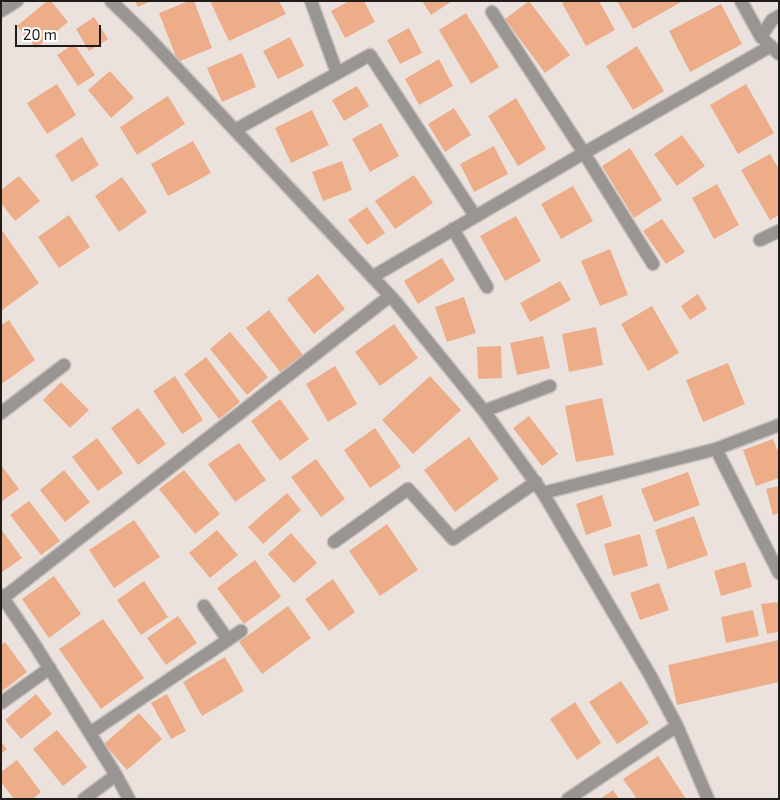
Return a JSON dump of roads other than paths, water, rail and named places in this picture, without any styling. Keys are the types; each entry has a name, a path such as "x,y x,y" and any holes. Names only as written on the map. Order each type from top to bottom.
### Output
{"street":[{"path":"1,10 16,1"},
{"path":"111,1 144,33 390,296 484,411 543,493 650,675 677,726 708,799"},
{"path":"311,1 337,73"},
{"path":"372,277 584,153 775,50 760,37 740,1"},
{"path":"492,12 584,153 653,264"},
{"path":"760,37 772,20 779,16"},
{"path":"235,130 370,55 475,216"},
{"path":"453,230 487,287"},
{"path":"760,240 779,231"},
{"path":"130,799 50,668 2,596 390,296"},
{"path":"1,413 64,365"},
{"path":"484,411 550,386"},
{"path":"543,493 716,448 779,425"},
{"path":"716,448 779,574"},
{"path":"334,542 408,489 453,540 536,482"},
{"path":"204,606 228,640"},
{"path":"90,733 241,631"},
{"path":"1,703 50,668"},
{"path":"568,799 677,726"},
{"path":"84,799 116,775"}]}
